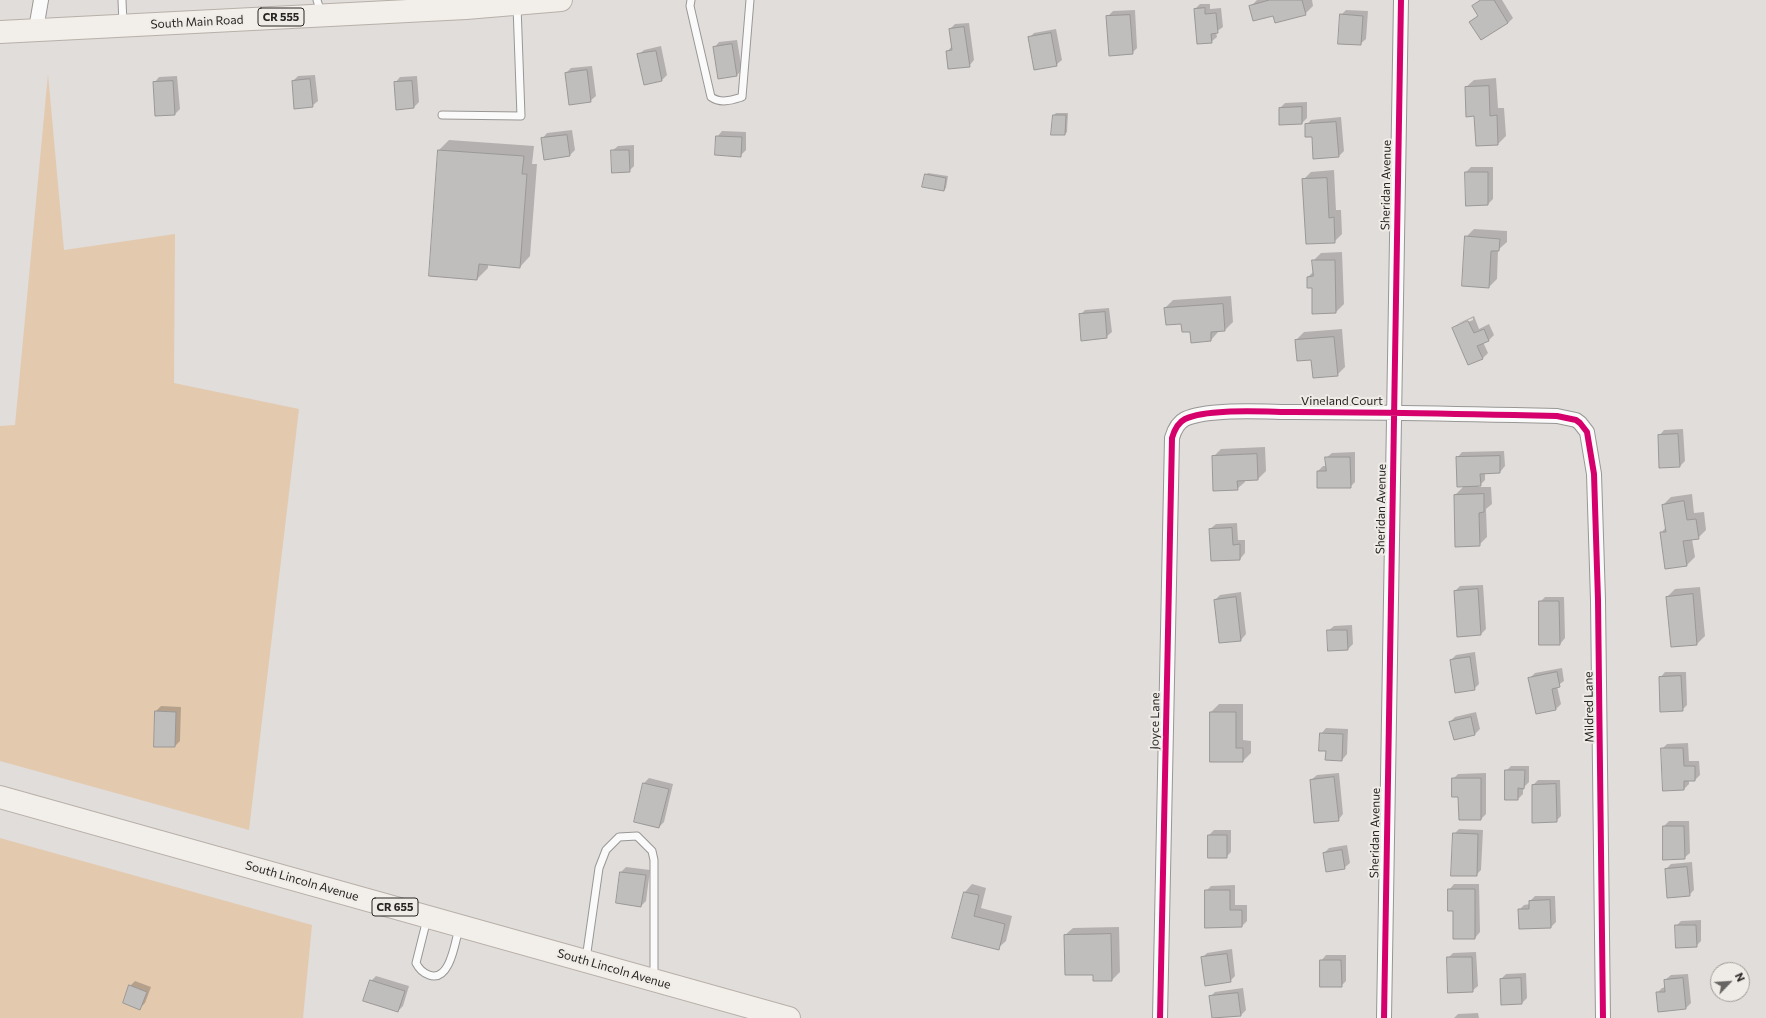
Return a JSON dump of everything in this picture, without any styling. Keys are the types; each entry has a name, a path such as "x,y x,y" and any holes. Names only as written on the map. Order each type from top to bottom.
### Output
{"main road":[{"name":"South Main Road","path":"0,32 123,25 319,8 466,8 552,0"},
{"name":"South Lincoln Avenue","path":"0,797 789,1018"}],"street":[{"path":"36,30 41,0"},
{"name":"Sheridan Avenue","path":"1384,1018 1401,0"},
{"name":"Vineland Court","path":"1178,426 1183,420 1193,416 1216,413 1394,412 1557,416"},
{"name":"Mildred Lane","path":"1557,416 1576,420 1587,432 1594,474 1598,600 1603,1018"},
{"name":"Joyce Lane","path":"1160,1018 1171,455 1172,438 1178,426"}],"lane":[{"path":"122,0 123,25"},
{"path":"690,0 690,6 711,97 716,101 729,100 742,96 750,0"},
{"path":"442,116 522,116 516,4"},
{"path":"585,961 599,868 606,850 619,837 637,836 652,851 654,860 654,980"},
{"path":"428,916 416,963 419,969 431,976 438,976 445,971 459,925"}],"shaded area":[{"path":"48,74 64,250 175,234 174,383 299,409 249,830 0,761 0,426 15,425"},
{"path":"0,838 312,925 303,1018 0,1018"}],"building":[{"path":"1270,0 1302,0 1306,15 1275,23 1273,16 1253,21 1249,6"},
{"path":"1481,0 1494,0 1508,23 1481,40 1469,22 1478,16 1472,6"},
{"path":"1205,8 1205,14 1216,13 1218,33 1211,34 1212,43 1197,44 1194,9"},
{"path":"1340,14 1363,16 1361,45 1338,44"},
{"path":"1130,15 1133,54 1109,56 1106,16"},
{"path":"964,27 970,67 948,69 946,51 952,50 949,29"},
{"path":"1051,33 1057,66 1034,70 1028,37"},
{"path":"732,44 737,76 718,79 713,47"},
{"path":"656,51 662,81 644,85 637,54"},
{"path":"587,70 591,102 569,105 565,73"},
{"path":"310,79 313,107 294,109 292,81"},
{"path":"173,81 175,115 155,116 153,82"},
{"path":"412,81 414,108 396,110 394,82"},
{"path":"1489,86 1490,116 1497,115 1498,145 1476,146 1474,116 1466,117 1465,87"},
{"path":"1302,107 1302,124 1279,125 1279,108"},
{"path":"1053,115 1066,115 1065,135 1051,135"},
{"path":"1336,122 1339,157 1313,159 1312,137 1305,137 1305,124"},
{"path":"567,135 570,156 544,160 541,138"},
{"path":"716,136 742,137 741,157 715,155"},
{"path":"438,150 524,156 522,174 527,174 520,268 479,264 477,280 429,276"},
{"path":"611,150 629,150 630,172 612,173"},
{"path":"1465,172 1488,172 1488,205 1466,206"},
{"path":"925,174 946,178 944,191 922,187"},
{"path":"1327,178 1329,218 1334,217 1335,243 1306,244 1302,179"},
{"path":"1465,236 1500,239 1499,251 1491,251 1489,288 1462,286"},
{"path":"1312,260 1335,260 1336,313 1312,314 1312,288 1307,288 1307,277 1313,276"},
{"path":"1223,304 1225,331 1211,332 1211,341 1191,343 1190,332 1182,332 1181,324 1166,325 1164,308"},
{"path":"1105,312 1107,338 1081,341 1079,314"},
{"path":"1468,321 1474,333 1484,329 1489,341 1477,346 1483,359 1468,365 1452,328"},
{"path":"1334,337 1338,376 1313,378 1311,360 1297,361 1295,340"},
{"path":"1678,434 1680,467 1659,468 1658,435"},
{"path":"1257,454 1258,480 1237,481 1238,490 1213,491 1212,456"},
{"path":"1500,456 1500,473 1480,474 1481,486 1457,487 1456,457"},
{"path":"1325,457 1350,457 1351,488 1317,488 1317,471 1326,471"},
{"path":"1484,494 1484,512 1479,513 1480,546 1455,547 1454,495"},
{"path":"1684,501 1687,520 1696,519 1699,539 1683,541 1687,566 1665,569 1660,532 1666,532 1662,505"},
{"path":"1232,528 1233,545 1240,544 1240,560 1211,561 1209,529"},
{"path":"1478,589 1481,635 1457,637 1454,591"},
{"path":"1693,594 1697,645 1671,647 1666,597"},
{"path":"1236,597 1241,641 1219,643 1214,600"},
{"path":"1539,601 1559,601 1560,645 1539,645"},
{"path":"1327,630 1347,630 1348,650 1328,651"},
{"path":"1470,657 1475,690 1455,693 1450,660"},
{"path":"1557,672 1560,687 1552,689 1556,710 1536,714 1528,678"},
{"path":"1681,676 1683,711 1660,712 1659,677"},
{"path":"155,711 176,712 175,747 154,747"},
{"path":"1210,712 1236,712 1236,748 1243,748 1243,762 1210,762"},
{"path":"1471,717 1475,735 1454,740 1449,722"},
{"path":"1320,733 1343,734 1342,761 1325,760 1326,751 1319,751"},
{"path":"1661,748 1683,748 1684,766 1695,766 1695,781 1684,781 1684,790 1663,791"},
{"path":"1505,770 1525,770 1524,789 1518,788 1518,800 1505,800"},
{"path":"1334,777 1339,821 1314,823 1310,780"},
{"path":"1452,778 1481,778 1481,820 1459,820 1458,797 1452,797"},
{"path":"643,783 669,789 659,828 634,822"},
{"path":"1556,784 1557,822 1532,823 1532,785"},
{"path":"1663,826 1684,826 1685,859 1663,860"},
{"path":"1453,833 1478,834 1477,876 1451,876"},
{"path":"1208,835 1227,835 1227,858 1208,858"},
{"path":"1342,850 1345,869 1326,872 1323,853"},
{"path":"1687,867 1690,896 1667,898 1665,869"},
{"path":"620,872 646,875 641,907 616,903"},
{"path":"1448,889 1475,889 1475,939 1453,939 1453,911 1448,911"},
{"path":"1205,890 1230,890 1230,910 1242,910 1242,927 1205,928"},
{"path":"964,892 979,895 974,916 1005,924 999,950 952,938"},
{"path":"1550,900 1551,928 1519,929 1518,909 1529,909 1529,901"},
{"path":"1675,925 1696,925 1697,947 1676,948"},
{"path":"1111,934 1112,981 1093,981 1093,975 1065,975 1064,935"},
{"path":"1227,954 1231,982 1205,986 1201,957"},
{"path":"1447,957 1472,957 1473,992 1448,993"},
{"path":"1320,960 1341,960 1342,987 1320,987"},
{"path":"1521,978 1522,1004 1501,1005 1500,979"},
{"path":"1683,978 1686,1009 1658,1012 1656,992 1665,992 1664,980"},
{"path":"370,980 405,991 398,1012 363,1001"},
{"path":"129,985 147,992 140,1010 123,1003"},
{"path":"1238,993 1241,1016 1212,1018 1209,996"}],"cycle path":[{"path":"1384,1018 1401,0"},
{"path":"1160,1018 1172,438 1178,425 1185,419 1208,413 1253,411 1557,416 1576,420 1587,432 1594,474 1598,600 1603,1018"}]}
